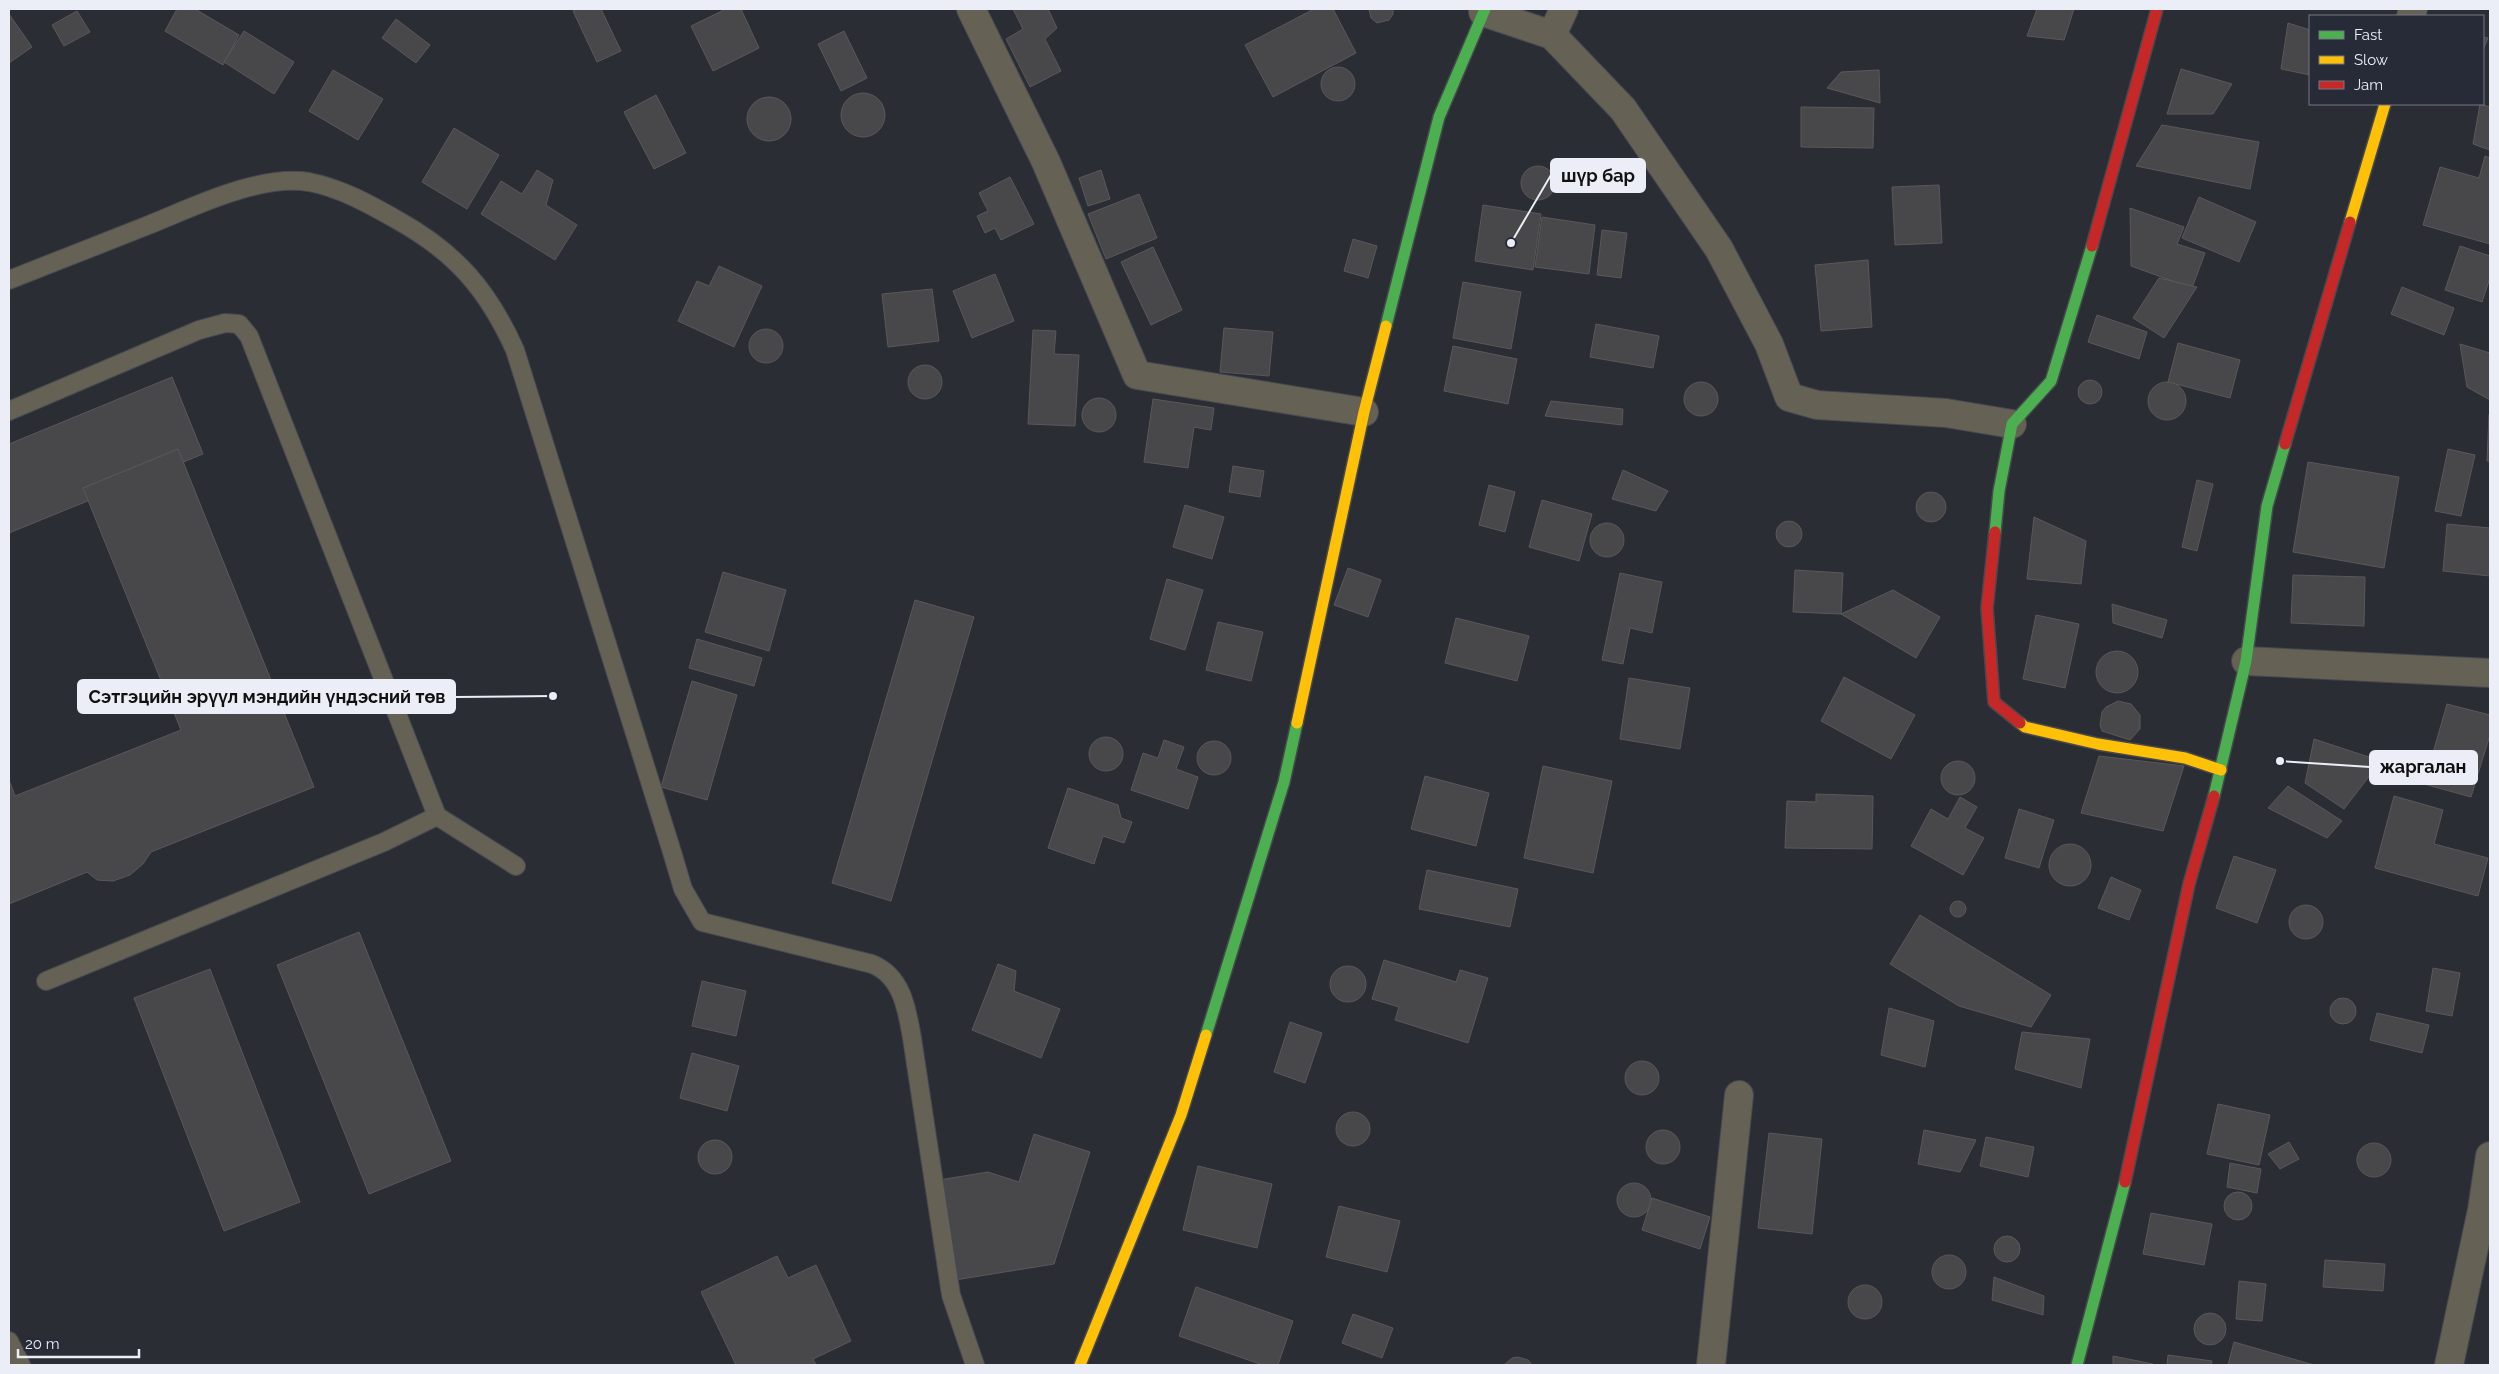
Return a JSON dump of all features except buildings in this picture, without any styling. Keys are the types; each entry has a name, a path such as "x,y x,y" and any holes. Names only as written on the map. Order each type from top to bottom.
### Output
{"street":[{"path":"971,9 1046,162 1137,376 1364,412"},
{"path":"1552,35 1564,9"},
{"path":"2157,9 2105,201 2051,381 2012,424 1999,490 1987,608 1994,702 2025,727 2098,744 2185,758 2221,770"},
{"path":"1080,1365 1181,1115 1284,782 1364,412 1439,117 1484,10 1552,35 1623,109 1719,249 1769,344 1789,397 1817,406 1946,413 2012,424"},
{"path":"2077,1365 2122,1197 2189,884 2221,770 2246,661 2267,506 2385,105"},
{"path":"2246,661 2490,673"},
{"path":"1711,1365 1739,1095"},
{"path":"2449,1365 2482,1210 2490,1156"}],"lane":[{"path":"9,280 210,201 263,185 280,182 308,182 333,188 412,228 437,246 476,281 503,323 515,350 672,852 692,907 702,922 872,964 890,975 899,989 906,1006 912,1038 951,1295 975,1365"},
{"path":"9,411 199,330 225,323 239,324 249,336 291,440 437,816 516,866"},
{"path":"46,981 384,842 437,816"},
{"path":"9,1341 21,1365"}],"traffic: fast":[{"path":"1386,326 1439,117 1485,9"},
{"path":"1995,532 1999,491 2012,424 2051,381 2092,246"},
{"path":"2214,796 2246,661 2267,506 2285,444"},
{"path":"1206,1035 1284,782 1297,723"},
{"path":"2077,1365 2125,1182"}],"traffic: slow":[{"path":"2350,222 2385,105"},
{"path":"1297,723 1364,412 1386,326"},
{"path":"2020,723 2025,727 2098,744 2185,758 2221,770"},
{"path":"1080,1365 1181,1115 1206,1035"}],"traffic: jam":[{"path":"2092,246 2157,9"},
{"path":"2285,444 2350,222"},
{"path":"1995,532 1987,608 1994,702 2020,723"},
{"path":"2125,1182 2189,884 2214,796"}],"place":[{"name":"шүр бар","path":"1511,243"},
{"name":"Сэтгэцийн эрүүл мэндийн үндэсний төв","path":"553,696"},
{"name":"жаргалан","path":"2280,761"}]}
